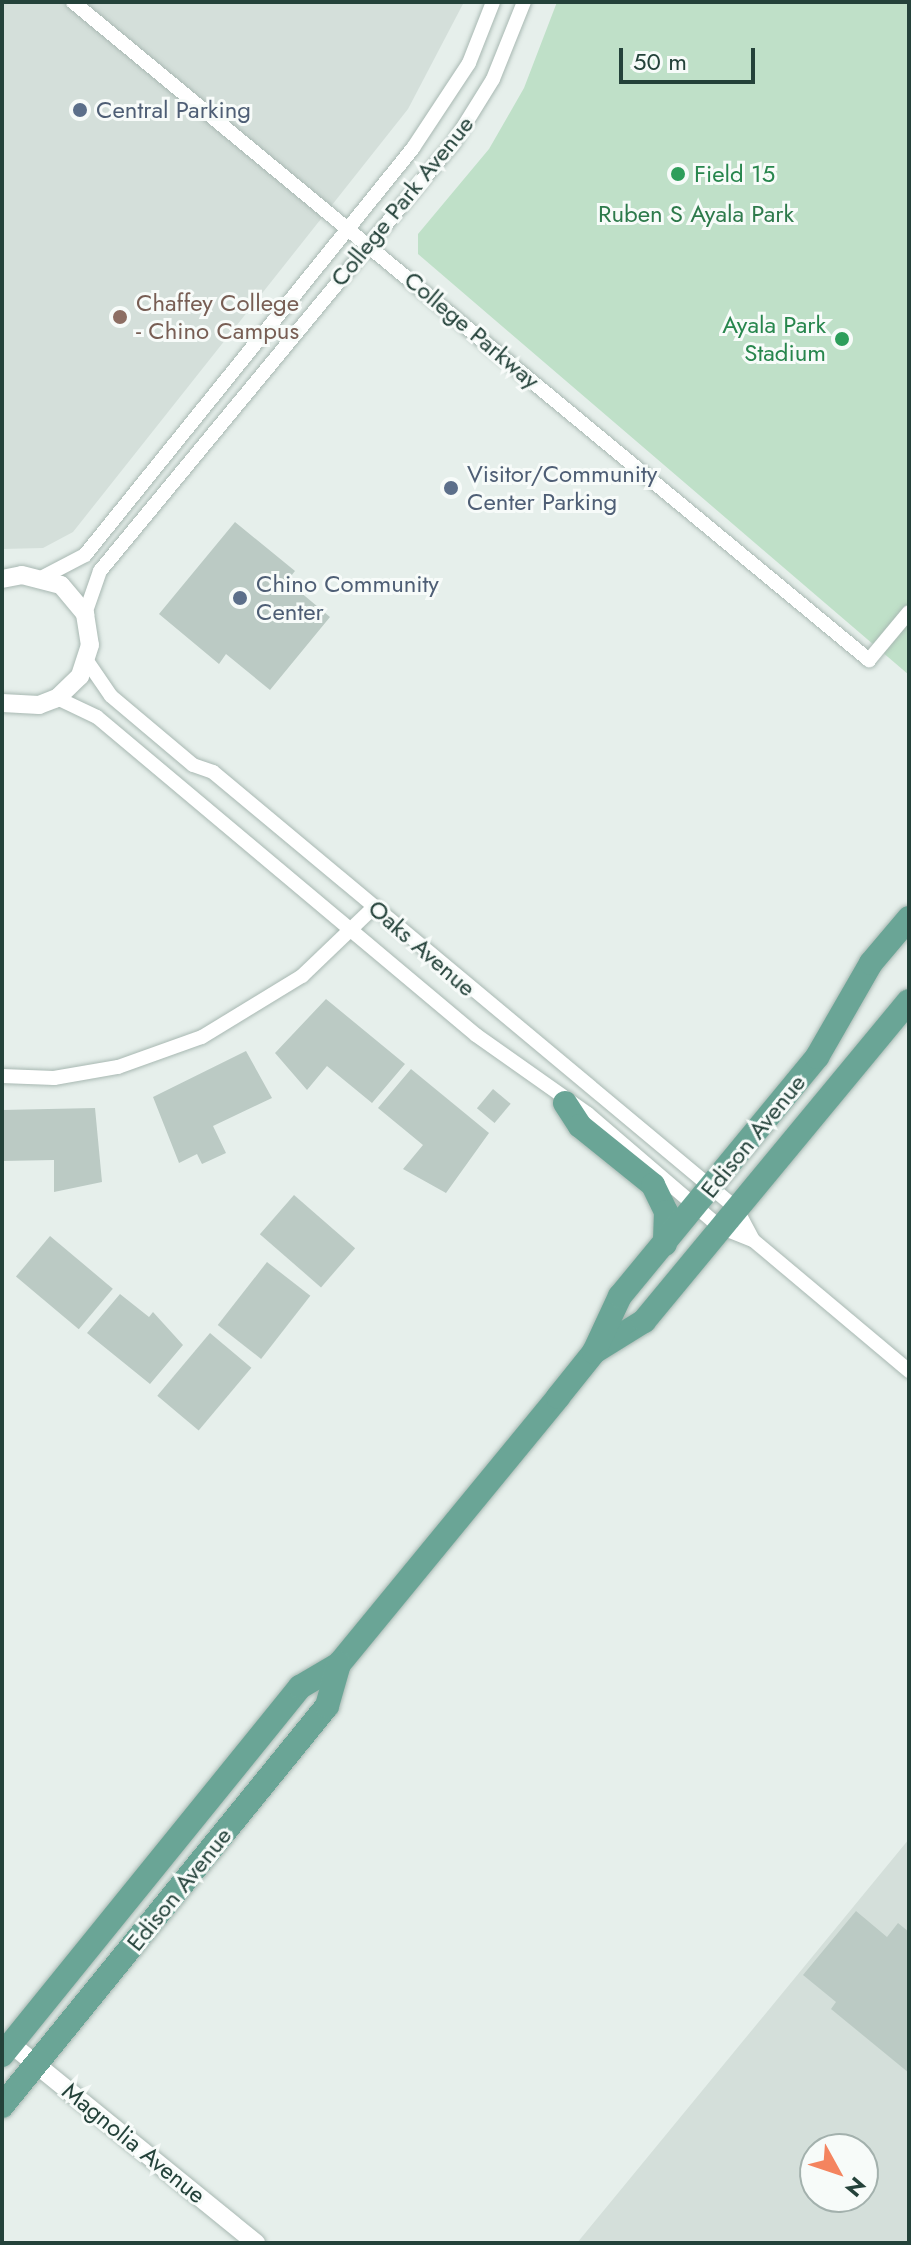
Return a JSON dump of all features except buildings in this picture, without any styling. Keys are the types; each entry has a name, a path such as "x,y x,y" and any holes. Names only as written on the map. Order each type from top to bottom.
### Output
{"main road":[{"name":"Edison Avenue","path":"7,2049 300,1687 339,1664 594,1352 620,1296 817,1057 871,963 909,918"},
{"name":"Edison Avenue","path":"594,1352 644,1321 909,1001"},
{"path":"565,1103 580,1126 653,1185 666,1212 665,1244"},
{"name":"Edison Avenue","path":"2,2106 327,1706 339,1664"}],"street":[{"name":"College Parkway","path":"73,2 370,243 869,660 909,612"},
{"name":"College Park Avenue","path":"43,577 85,555 444,106 493,2"},
{"name":"College Park Avenue","path":"85,614 100,571 474,113 524,2"},
{"path":"2,579 43,577 75,598 85,614 87,661 57,698 2,703"},
{"name":"Oaks Avenue","path":"87,661 111,696 374,907 712,1187 728,1217 909,1371"},
{"name":"Oaks Avenue","path":"57,698 97,717 351,931 565,1103 588,1114 696,1207 728,1217 753,1240"},
{"path":"2,1076 54,1078 118,1067 202,1037 248,1014 351,931 374,907"},
{"name":"Magnolia Avenue","path":"7,2049 37,2065 256,2243"}],"shaded area":[{"name":"Chaffey College - Chino Campus","path":"2,2 464,2 408,109 73,532 43,548 2,549"},
{"path":"909,1839 909,2243 577,2243"}],"green space":[{"name":"Ruben S Ayala Park","path":"557,2 909,2 909,675 418,254 418,234 489,149 524,88"}],"place":[{"name":"Central Parking","path":"80,110"},
{"name":"Field 15","path":"678,174"},
{"name":"Chaffey College - Chino Campus","path":"120,317"},
{"name":"Ayala Park Stadium","path":"842,339"},
{"name":"Visitor/Community Center Parking","path":"451,488"},
{"name":"Chino Community Center","path":"240,598"}]}
